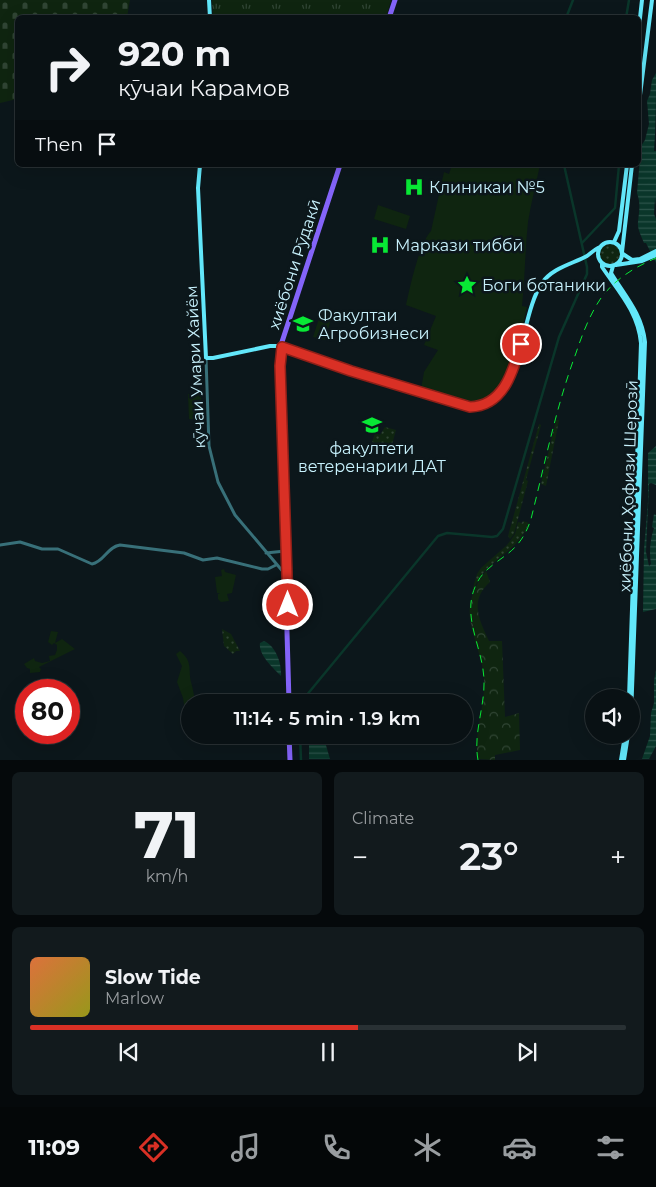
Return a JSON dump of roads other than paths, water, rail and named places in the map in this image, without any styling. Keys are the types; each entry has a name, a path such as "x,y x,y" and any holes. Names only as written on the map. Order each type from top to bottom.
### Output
{"highway":[{"path":"391,15 396,0"},
{"path":"289,694 281,347 340,167"},
{"path":"289,744 290,760"}],"main road":[{"path":"208,0 210,15"},
{"path":"640,15 642,0"},
{"path":"641,89 652,0"},
{"path":"641,56 646,54"},
{"name":"кӯчаи Умари Хайём","path":"200,167 198,188 206,358"},
{"path":"614,242 619,231 627,167"},
{"path":"615,266 622,258 632,167"},
{"path":"206,358 270,346 281,347 464,406 484,404 500,394 508,381 534,299 541,285 553,272 588,255 604,243 614,242 619,246 622,253 632,260 648,257 656,251"},
{"path":"588,255 598,257 600,247"},
{"path":"602,264 615,266 656,255"},
{"name":"хиёбони Ҳофизи Шерозӣ","path":"598,257 602,268 628,304 638,322 643,352 632,689"},
{"name":"хиёбони Ҳофизи Шерозӣ","path":"615,266 611,274 636,311 644,331 629,689"},
{"path":"622,760 625,744"}],"street":[{"name":"кӯчаи Умари Хайём","path":"206,358 209,446 218,482 235,515 287,577"},
{"path":"0,545 10,542 23,542 42,549 59,550 92,564 114,546 129,545 184,553 203,560 223,559 265,570 276,565"},
{"path":"266,553 286,551"}],"waterway":[{"path":"567,15 573,0"},
{"path":"626,15 629,0"},
{"path":"308,694 438,536 447,533 492,537 497,536 503,529 559,337 587,274 564,167"},
{"path":"582,243 615,208 619,167"},
{"path":"300,744 301,760"}],"railway":[{"path":"478,760 477,740 484,680 483,667 471,618 473,593 482,575 517,545 529,526 562,394 593,311 601,298 619,279 656,258"}],"place":[{"name":"Клиникаи №5","path":"414,187"},
{"name":"Маркази тиббӣ","path":"380,245"},
{"name":"Боги ботаники","path":"467,285"},
{"name":"Факултаи Агробизнеси","path":"303,324"},
{"name":"факултети ветеренарии ДАТ","path":"372,425"}]}
